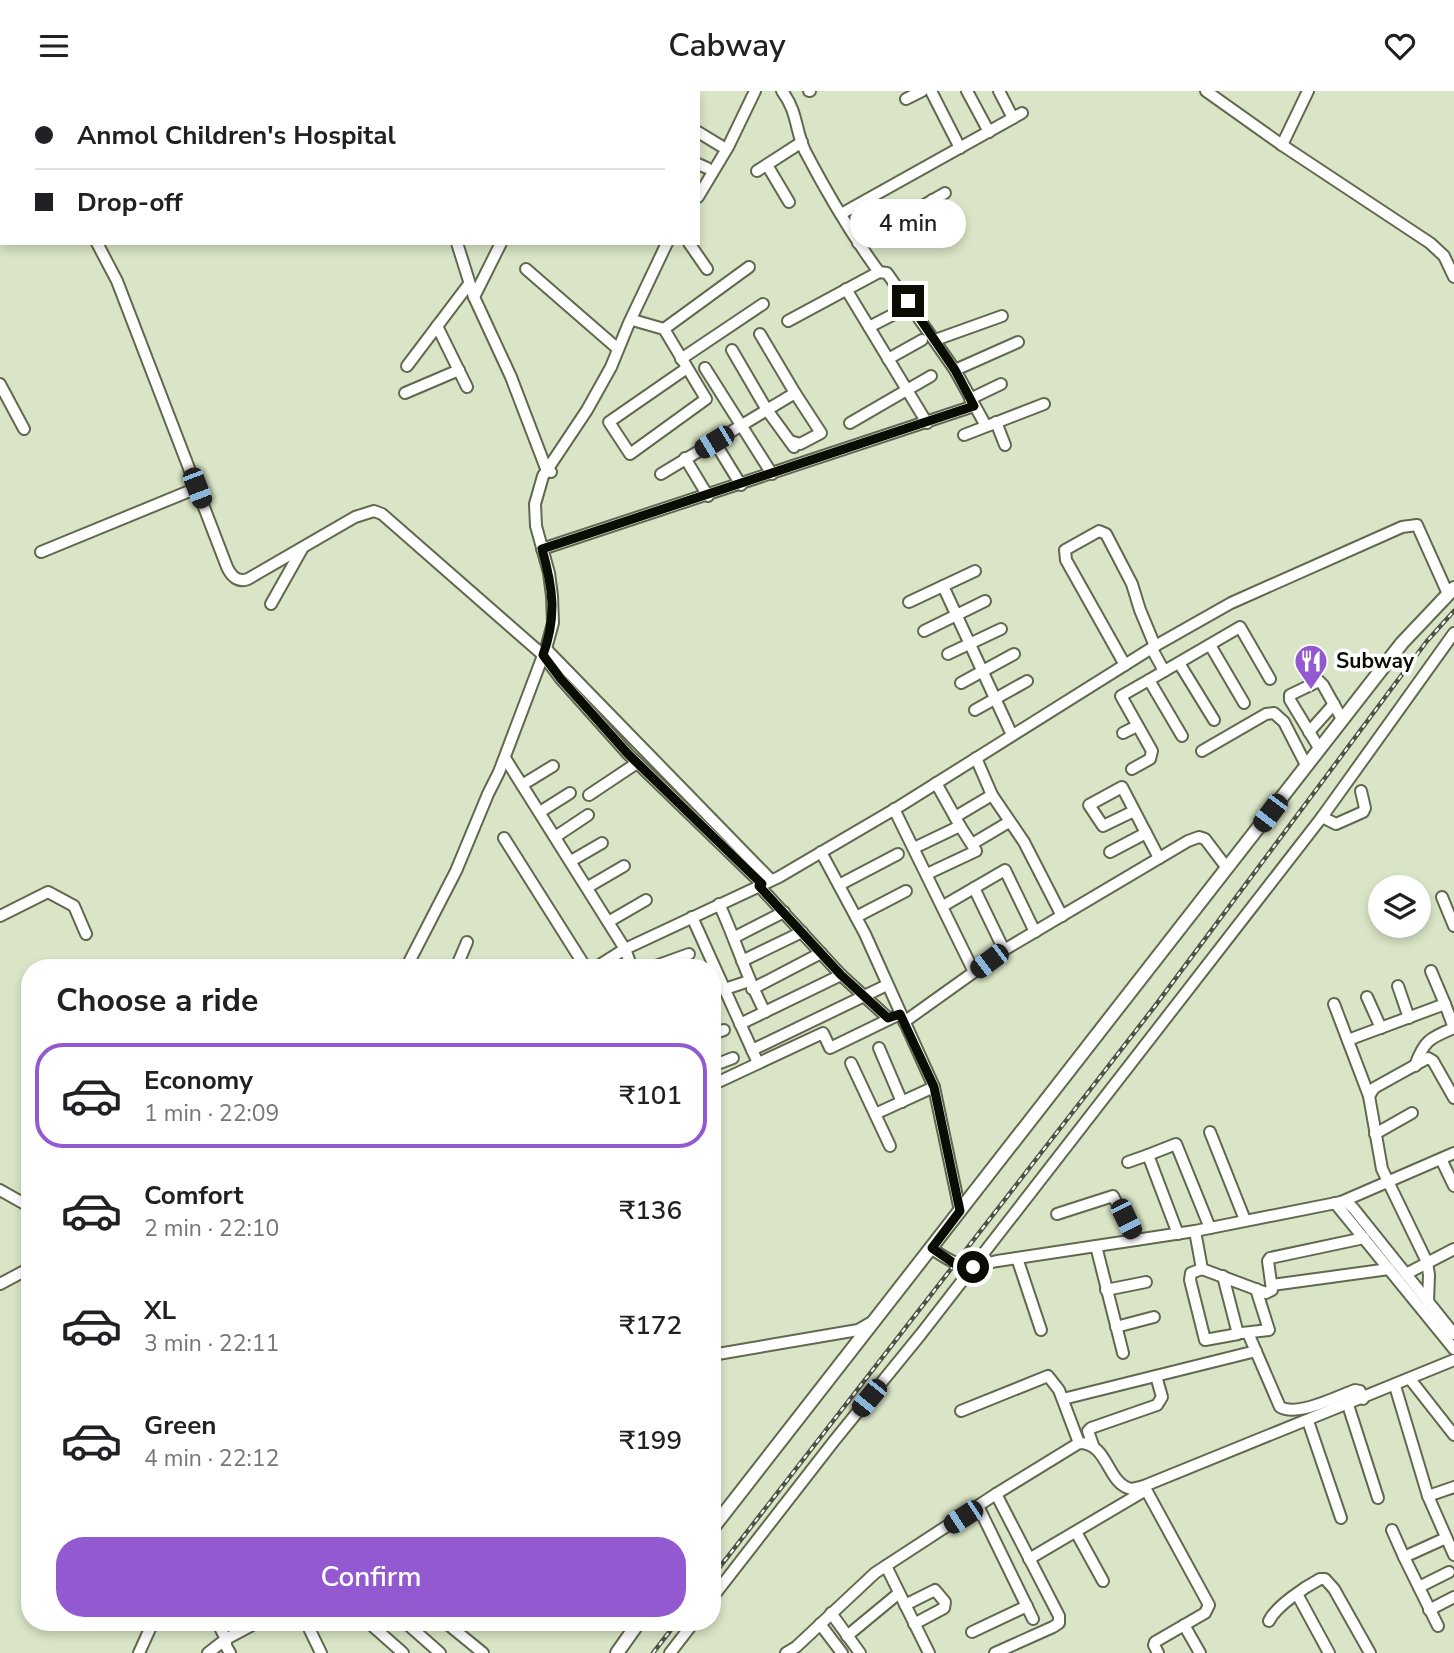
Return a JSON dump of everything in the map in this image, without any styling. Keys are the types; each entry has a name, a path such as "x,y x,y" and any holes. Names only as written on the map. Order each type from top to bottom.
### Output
{"main road":[{"path":"721,1519 1319,748 1402,643 1451,591"},
{"path":"617,1653 633,1631"}],"street":[{"path":"703,166 722,146 748,91"},
{"path":"700,194 728,147 755,91"},
{"path":"782,91 796,118 802,142 858,243 879,272"},
{"path":"906,99 922,91"},
{"path":"930,91 960,148"},
{"path":"967,91 989,132"},
{"path":"841,214 1018,116 999,91"},
{"path":"1206,91 1430,243 1444,256 1454,277"},
{"path":"1282,145 1308,91"},
{"path":"700,133 722,146"},
{"path":"789,202 762,168 802,142"},
{"path":"858,243 945,193"},
{"path":"932,200 947,225"},
{"path":"905,215 920,241"},
{"path":"98,245 117,281 229,572 239,580 248,579 363,513 374,511 382,514 545,652 642,750 764,884 784,912 841,975 888,1018"},
{"path":"458,245 474,297 550,472"},
{"path":"474,297 499,245"},
{"path":"550,472 610,382 666,245"},
{"path":"411,959 456,871 505,758 545,652 553,623 552,596 536,526 535,504 550,472 611,367 672,245"},
{"path":"690,245 707,269"},
{"path":"631,327 664,329 749,267"},
{"path":"526,269 618,349"},
{"path":"788,321 879,272 887,273 955,370 980,413 1005,445"},
{"path":"407,366 469,284"},
{"path":"846,289 927,423"},
{"path":"664,329 684,363 706,400 630,454 609,422 684,363 763,304"},
{"path":"869,327 904,309"},
{"path":"935,340 1002,316"},
{"path":"437,326 467,387"},
{"path":"732,350 767,410 792,444 800,445 821,433 760,334"},
{"path":"888,359 922,340"},
{"path":"955,370 1018,342"},
{"path":"705,368 772,474"},
{"path":"405,393 459,370"},
{"path":"850,423 931,376"},
{"path":"0,384 24,429"},
{"path":"964,435 1001,384"},
{"path":"661,474 795,393"},
{"path":"542,549 927,423 1044,404"},
{"path":"714,442 741,485"},
{"path":"685,459 708,496"},
{"path":"41,552 197,488"},
{"path":"610,959 625,949 764,884 821,852 1154,647 1231,603 1412,524 1418,525 1451,591"},
{"path":"1125,665 1066,560 1065,550 1100,531 1106,534 1132,584 1164,671"},
{"path":"271,604 303,547"},
{"path":"909,602 975,571"},
{"path":"943,586 1013,735"},
{"path":"924,631 985,601"},
{"path":"1132,769 1152,755 1121,697 1240,627 1270,679"},
{"path":"948,654 1001,629"},
{"path":"721,1587 1322,817 1454,633"},
{"path":"1210,645 1244,703"},
{"path":"545,652 569,688 637,763 764,884"},
{"path":"961,683 1014,655"},
{"path":"1179,663 1214,719"},
{"path":"1149,680 1182,736"},
{"path":"975,710 1027,681"},
{"path":"1319,748 1290,700 1290,695 1319,681 1342,719"},
{"path":"1309,732 1334,703"},
{"path":"1202,751 1266,714 1274,713 1279,715 1306,765"},
{"path":"1124,733 1137,726"},
{"path":"505,758 588,887 629,959"},
{"path":"976,758 992,795 1024,842 1062,916"},
{"path":"589,795 637,763"},
{"path":"522,785 553,766"},
{"path":"927,874 976,851 936,783"},
{"path":"1322,817 1336,824 1363,812 1365,808 1361,791"},
{"path":"540,812 570,793"},
{"path":"914,848 957,822 992,795"},
{"path":"894,809 974,972"},
{"path":"1134,811 1159,858"},
{"path":"555,837 588,815"},
{"path":"972,845 1009,822"},
{"path":"1110,852 1146,833"},
{"path":"721,1081 823,1033 830,1048 888,1018 902,1018 1003,950 1188,841 1199,837 1210,844 1227,868"},
{"path":"504,838 580,959"},
{"path":"571,860 602,843"},
{"path":"821,852 856,918 934,1087 960,1211"},
{"path":"839,885 898,854"},
{"path":"588,887 624,866"},
{"path":"943,906 1004,870 1035,932"},
{"path":"975,888 1003,950"},
{"path":"856,918 906,891"},
{"path":"0,916 48,892 74,906 86,934"},
{"path":"608,922 646,900"},
{"path":"1447,902 1454,926"},
{"path":"719,904 751,985 765,1012"},
{"path":"734,937 784,912"},
{"path":"692,917 711,959"},
{"path":"743,961 802,932"},
{"path":"460,959 467,942"},
{"path":"725,989 751,985 821,953"},
{"path":"675,959 689,954"},
{"path":"1415,1066 1427,1040 1454,1028 1431,971"},
{"path":"740,1024 841,975"},
{"path":"721,980 758,1063"},
{"path":"752,1050 887,985"},
{"path":"1398,986 1409,1018"},
{"path":"1367,997 1381,1028"},
{"path":"1334,1004 1369,1095 1382,1169 1426,1262 1429,1275 1428,1302"},
{"path":"1348,1040 1445,1004"},
{"path":"879,1048 902,1102"},
{"path":"721,1063 733,1058"},
{"path":"1369,1095 1374,1088 1428,1058 1433,1061 1454,1098"},
{"path":"851,1063 890,1146"},
{"path":"875,1114 934,1087"},
{"path":"1375,1134 1412,1113"},
{"path":"1210,1132 1245,1220"},
{"path":"1128,1162 1176,1144 1210,1229"},
{"path":"932,1248 955,1264 973,1267 1210,1229 1338,1202 1454,1153"},
{"path":"1148,1155 1178,1234"},
{"path":"1441,1159 1454,1185"},
{"path":"0,1190 21,1202"},
{"path":"1057,1214 1113,1196 1136,1240"},
{"path":"1338,1202 1454,1349"},
{"path":"1338,1202 1348,1203 1354,1209 1454,1334"},
{"path":"1195,1231 1202,1269"},
{"path":"1256,1289 1269,1330 1205,1340 1190,1280 1191,1273 1202,1269 1269,1292 1272,1285 1268,1261 1270,1258 1364,1238"},
{"path":"1096,1246 1123,1353"},
{"path":"1406,1274 1454,1249"},
{"path":"1017,1258 1041,1330"},
{"path":"1272,1285 1389,1269"},
{"path":"2,1279 21,1272"},
{"path":"1223,1276 1243,1333 1256,1351 1280,1407 1287,1411 1298,1411 1355,1390 1360,1391 1363,1399"},
{"path":"1106,1290 1146,1282"},
{"path":"1116,1327 1154,1317"},
{"path":"721,1354 858,1330 876,1320"},
{"path":"1063,1399 1256,1351"},
{"path":"1029,1559 1145,1488 1454,1360"},
{"path":"961,1411 1048,1376 1054,1381 1063,1399 1079,1443"},
{"path":"1145,1488 1125,1487 1093,1445 1088,1431 1157,1405 1161,1397 1156,1376"},
{"path":"1410,1380 1454,1435"},
{"path":"1395,1386 1428,1496 1448,1534 1454,1555"},
{"path":"1348,1405 1378,1498"},
{"path":"1308,1421 1341,1518"},
{"path":"786,1653 886,1566 1079,1443 1093,1445"},
{"path":"1428,1496 1454,1487"},
{"path":"1145,1488 1209,1605 1205,1613 1155,1642 1158,1653"},
{"path":"995,1653 1059,1623 1058,1611 996,1494"},
{"path":"978,1506 1033,1619"},
{"path":"1392,1530 1438,1626"},
{"path":"1076,1532 1103,1581"},
{"path":"1404,1557 1448,1534"},
{"path":"886,1566 927,1652"},
{"path":"1419,1587 1449,1572"},
{"path":"1269,1621 1272,1614 1297,1594 1320,1579 1328,1581 1370,1653"},
{"path":"905,1605 935,1590 945,1602 944,1608 914,1623"},
{"path":"847,1636 900,1593"},
{"path":"1297,1594 1329,1653"},
{"path":"1429,1610 1454,1597"},
{"path":"972,1632 1027,1606"},
{"path":"831,1613 860,1653"},
{"path":"820,1624 842,1653"},
{"path":"1184,1626 1200,1653"},
{"path":"139,1653 149,1631"},
{"path":"222,1631 230,1653"},
{"path":"208,1653 241,1631"},
{"path":"310,1631 321,1653"},
{"path":"385,1631 403,1653"},
{"path":"415,1631 440,1653"},
{"path":"456,1631 482,1653"},
{"path":"670,1653 687,1631"}],"railway":[{"path":"721,1565 1155,1006 1427,641 1454,611"},
{"path":"653,1653 670,1631"}],"place":[{"name":"Subway","path":"1311,691"}],"route":[{"path":"908,301 955,370 974,406 542,549 549,573 553,623 543,655 600,724 762,884 759,886 841,975 888,1018 900,1014 934,1087 960,1211 932,1248 955,1264 973,1267"}]}
